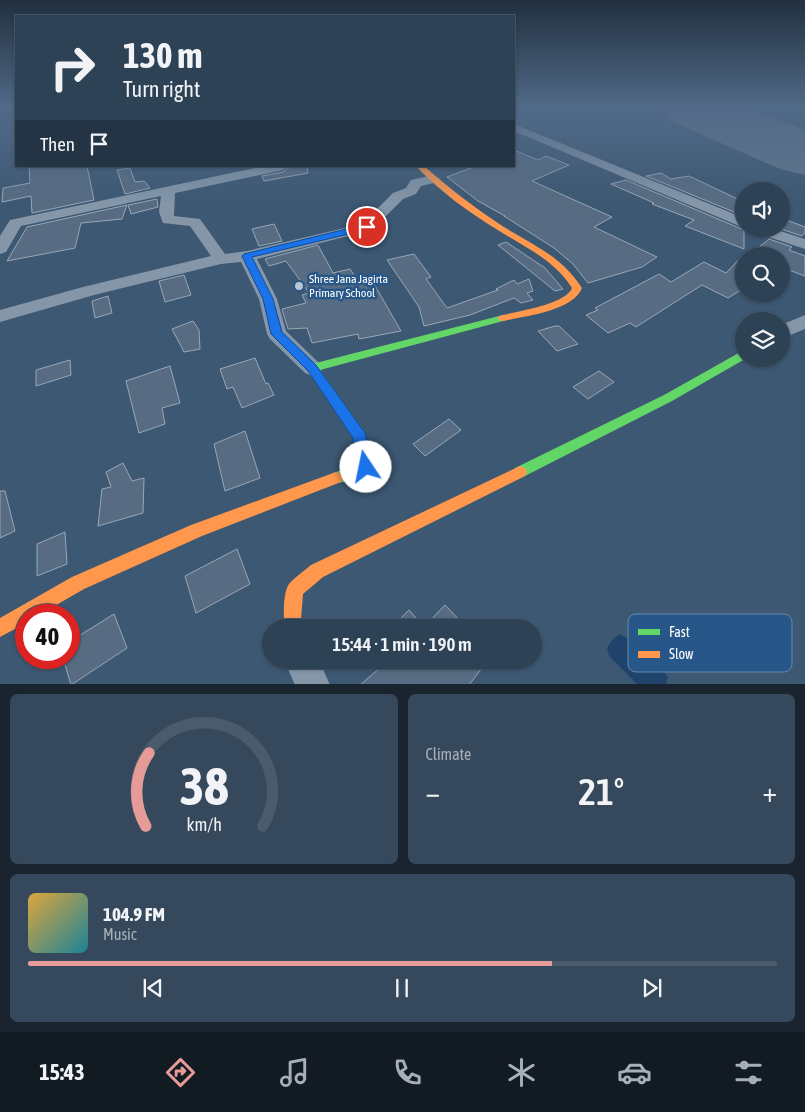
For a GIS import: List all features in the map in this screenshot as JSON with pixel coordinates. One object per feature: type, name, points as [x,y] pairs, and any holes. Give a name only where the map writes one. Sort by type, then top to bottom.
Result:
[{"type":"street","points":[[544,139],[735,220]]},
{"type":"street","points":[[0,249],[15,223],[279,167]]},
{"type":"street","points":[[312,368],[447,331],[544,308],[574,294],[577,288],[574,280],[565,269],[433,179],[420,167]]},
{"type":"street","points":[[0,316],[89,291],[221,259],[247,256],[367,227],[398,196],[411,191],[416,183],[433,179]]},
{"type":"street","points":[[168,191],[165,205],[165,214],[168,220],[195,222],[221,259]]},
{"type":"street","points":[[784,237],[805,244]]},
{"type":"street","points":[[0,628],[78,583],[197,530],[366,467],[360,436],[312,368],[277,334],[268,299],[247,256]]},
{"type":"street","points":[[790,328],[805,321]]},
{"type":"street","points":[[292,619],[295,590],[317,571],[668,398],[735,359]]},
{"type":"street","points":[[306,669],[313,684]]},
{"type":"water","points":[[619,634],[628,638],[628,672],[664,672],[668,677],[666,684],[637,684],[609,656],[607,648]]},
{"type":"building","points":[[515,150],[538,160],[546,156],[569,165],[532,181],[612,217],[594,227],[657,257],[642,267],[588,283],[573,264],[554,248],[478,201],[447,177],[473,167],[515,167]]},
{"type":"building","points":[[29,167],[87,167],[94,200],[32,213],[31,196],[2,202],[3,188],[30,183]]},
{"type":"building","points":[[290,167],[307,167],[308,173],[264,181],[262,176],[283,172]]},
{"type":"building","points":[[130,168],[135,182],[144,181],[150,188],[125,194],[117,170]]},
{"type":"building","points":[[661,173],[671,179],[689,176],[735,198],[735,212],[646,176]]},
{"type":"building","points":[[626,180],[735,226],[735,237],[744,237],[744,247],[739,247],[685,226],[694,220],[652,204],[654,203],[611,184]]},
{"type":"building","points":[[157,199],[158,207],[131,214],[128,205]]},
{"type":"building","points":[[127,205],[122,219],[81,223],[75,248],[7,261],[27,227]]},
{"type":"building","points":[[790,221],[805,227],[805,233],[802,236],[790,232]]},
{"type":"building","points":[[274,224],[282,241],[259,246],[252,229]]},
{"type":"building","points":[[769,239],[792,247],[790,249],[790,247],[759,247]]},
{"type":"building","points":[[506,242],[545,268],[563,289],[555,291],[498,245]]},
{"type":"building","points":[[318,245],[333,273],[350,269],[361,285],[373,282],[401,331],[359,339],[358,334],[312,343],[307,328],[288,329],[282,309],[306,303],[302,295],[309,293],[286,261],[269,266],[265,259]]},
{"type":"building","points":[[790,250],[805,256],[805,276],[790,270]]},
{"type":"building","points":[[414,254],[431,277],[426,279],[447,308],[498,290],[496,289],[514,280],[517,284],[529,279],[533,291],[527,293],[533,300],[521,303],[514,298],[470,315],[424,326],[419,307],[387,260]]},
{"type":"building","points":[[704,262],[726,273],[735,264],[735,294],[728,298],[702,285],[636,327],[630,323],[608,333],[586,315],[598,310],[595,308],[659,274],[671,282]]},
{"type":"building","points":[[184,275],[191,295],[165,302],[159,281]]},
{"type":"building","points":[[108,296],[112,313],[95,318],[92,301]]},
{"type":"building","points":[[193,321],[199,330],[200,349],[184,352],[172,329]]},
{"type":"building","points":[[559,326],[578,344],[557,351],[538,331]]},
{"type":"building","points":[[255,358],[266,384],[268,383],[274,395],[242,408],[233,387],[227,389],[220,369]]},
{"type":"building","points":[[70,360],[71,375],[36,386],[36,370]]},
{"type":"building","points":[[170,366],[180,403],[162,408],[165,424],[139,433],[126,381]]},
{"type":"building","points":[[599,371],[614,382],[588,399],[573,387]]},
{"type":"building","points":[[449,419],[461,430],[425,456],[413,444]]},
{"type":"building","points":[[245,431],[260,478],[225,491],[214,444]]},
{"type":"building","points":[[123,463],[132,481],[144,478],[143,513],[98,526],[102,489],[111,487],[106,472]]},
{"type":"building","points":[[0,491],[5,491],[15,531],[0,538]]},
{"type":"building","points":[[65,532],[67,564],[37,576],[37,544]]},
{"type":"building","points":[[237,549],[250,584],[196,613],[185,576]]},
{"type":"building","points":[[445,605],[458,619],[432,619]]},
{"type":"building","points":[[409,610],[417,619],[400,619]]},
{"type":"building","points":[[114,614],[127,648],[71,684],[66,669],[80,669],[80,635]]},
{"type":"building","points":[[379,669],[481,669],[470,684],[361,684]]},
{"type":"runway","points":[[768,139],[805,154]]},
{"type":"traffic: fast","points":[[336,478],[365,467],[360,437],[312,368],[503,318]]},
{"type":"traffic: fast","points":[[520,472],[668,398],[735,359]]},
{"type":"traffic: slow","points":[[420,167],[480,214],[554,261],[577,288],[574,295],[561,303],[503,318]]},
{"type":"traffic: slow","points":[[292,619],[295,590],[317,571],[520,472]]},
{"type":"traffic: slow","points":[[0,628],[78,583],[197,530],[336,478]]},
{"type":"place","name":"Shree Jana Jagirta Primary School","points":[[299,286]]},
{"type":"route","points":[[366,467],[360,436],[312,368],[277,334],[272,321],[268,299],[247,256],[367,227]]}]
